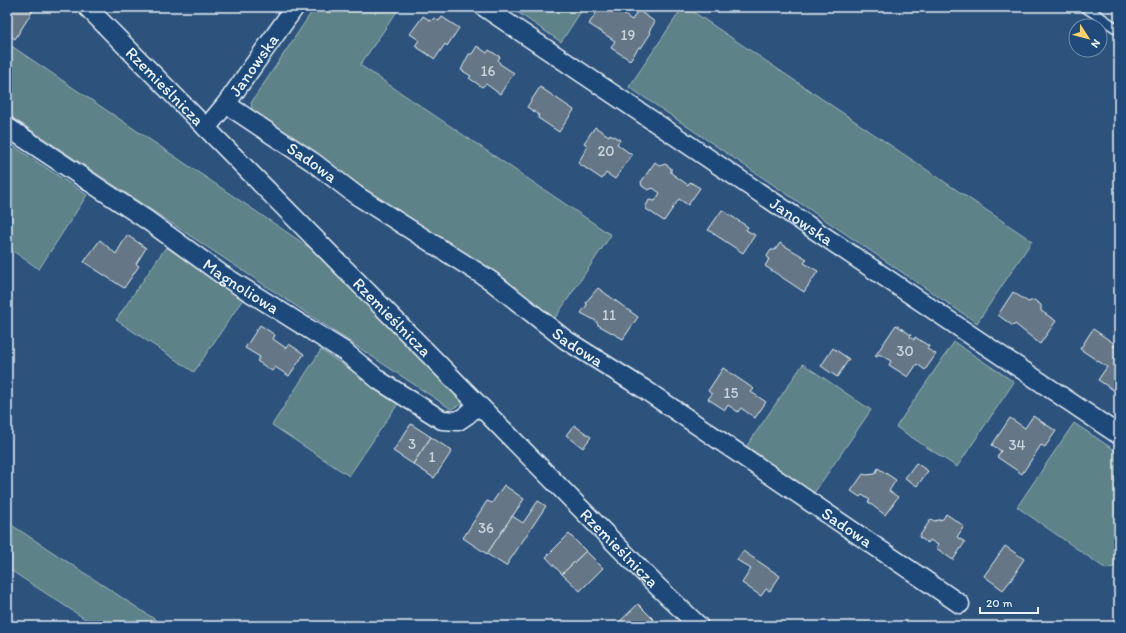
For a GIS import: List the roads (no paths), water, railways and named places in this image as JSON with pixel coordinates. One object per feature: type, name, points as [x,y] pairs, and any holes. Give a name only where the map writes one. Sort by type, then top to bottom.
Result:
[{"type":"street","name":"Rzemieślnicza","points":[[87,7],[478,405],[658,587],[699,626]]},
{"type":"street","name":"Janowska","points":[[226,104],[295,7]]},
{"type":"street","name":"Janowska","points":[[484,7],[1119,435]]},
{"type":"street","points":[[206,128],[226,104]]},
{"type":"street","name":"Sadowa","points":[[226,104],[313,162],[363,199],[490,280],[566,340],[644,389],[960,604]]},
{"type":"street","name":"Magnoliowa","points":[[7,127],[147,220],[224,276],[344,351],[380,381],[442,420],[458,420],[468,415],[478,405]]},
{"type":"lane","points":[[1086,7],[1119,30]]}]
